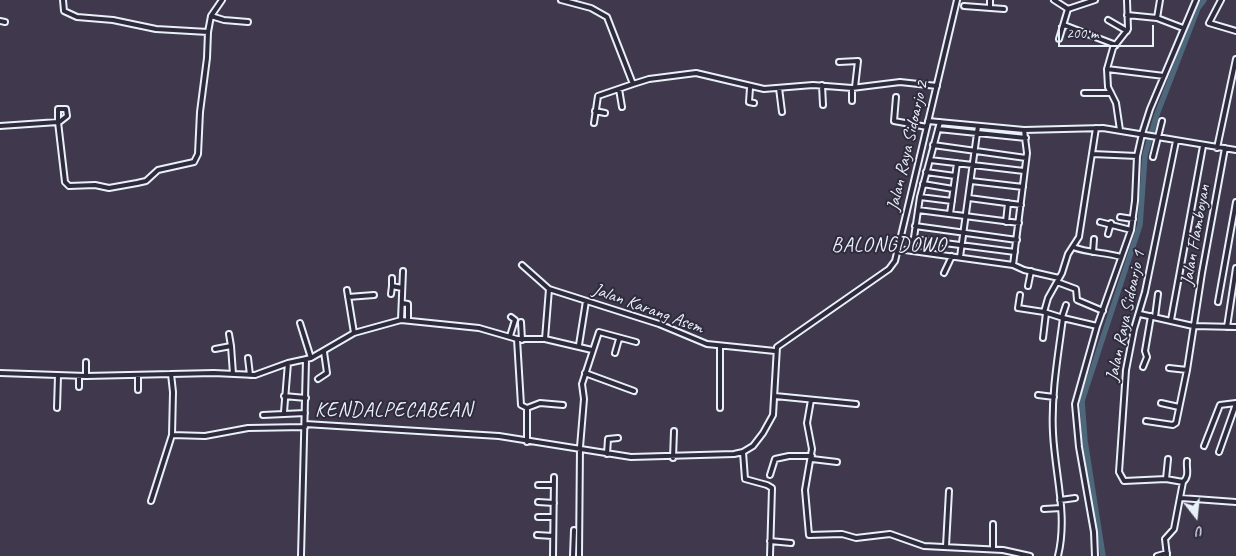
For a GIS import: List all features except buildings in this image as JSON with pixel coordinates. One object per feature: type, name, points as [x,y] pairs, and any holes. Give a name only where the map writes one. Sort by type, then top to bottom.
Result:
[{"type":"street","points":[[62,0],[63,9],[68,14],[113,20],[156,29],[208,32]]},
{"type":"street","points":[[1,126],[58,123],[67,184],[97,185],[109,188],[137,183],[146,180],[158,170],[194,162],[196,160],[208,58],[208,32],[211,16],[222,0]]},
{"type":"street","points":[[561,0],[591,8],[607,17],[633,84]]},
{"type":"street","name":"Jalan Raya Sidoarjo 2","points":[[775,351],[779,344],[888,269],[901,250],[927,127],[931,121],[957,0]]},
{"type":"street","points":[[990,0],[990,8]]},
{"type":"street","points":[[1054,0],[1068,8],[1095,0]]},
{"type":"street","points":[[1120,130],[1119,114],[1111,93],[1107,69],[1110,56],[1116,44],[1127,30],[1127,0]]},
{"type":"street","points":[[1158,18],[1160,0]]},
{"type":"street","points":[[1095,556],[1094,532],[1079,447],[1075,404],[1098,326],[1131,230],[1137,156],[1143,134],[1164,76],[1196,0]]},
{"type":"street","points":[[1221,0],[1209,22],[1236,31]]},
{"type":"street","points":[[964,6],[1004,9]]},
{"type":"street","points":[[1059,40],[1068,8]]},
{"type":"street","points":[[1127,15],[1158,18],[1183,28]]},
{"type":"street","points":[[211,16],[224,20],[248,22]]},
{"type":"street","points":[[1108,20],[1127,30]]},
{"type":"street","points":[[1064,25],[1116,44]]},
{"type":"street","points":[[1217,148],[1234,78],[1236,60]]},
{"type":"street","points":[[839,62],[858,61],[852,101]]},
{"type":"street","points":[[1107,69],[1164,76]]},
{"type":"street","points":[[594,123],[598,96],[649,79],[696,74],[750,88],[822,85],[854,87],[900,82],[937,86]]},
{"type":"street","points":[[822,85],[823,105]]},
{"type":"street","points":[[750,88],[749,102],[754,103]]},
{"type":"street","points":[[779,88],[782,112]]},
{"type":"street","points":[[619,89],[622,107]]},
{"type":"street","points":[[1084,93],[1111,93]]},
{"type":"street","points":[[896,97],[894,121],[927,127]]},
{"type":"street","points":[[595,111],[606,113]]},
{"type":"street","points":[[931,121],[1024,130],[1096,128],[1120,130],[1203,146],[1236,150]]},
{"type":"street","points":[[1153,158],[1162,121]]},
{"type":"street","points":[[912,251],[920,197],[940,122]]},
{"type":"street","points":[[960,257],[978,126]]},
{"type":"street","points":[[1043,338],[1048,298],[1079,236],[1096,128]]},
{"type":"street","points":[[938,129],[1026,138]]},
{"type":"street","points":[[1013,265],[1026,158],[1024,130]]},
{"type":"street","name":"Jalan Raya Sidoarjo 1","points":[[1176,141],[1140,314],[1134,328],[1126,370],[1119,472],[1124,481],[1166,479],[1183,482]]},
{"type":"street","points":[[933,145],[1026,158]]},
{"type":"street","points":[[1171,320],[1203,146]]},
{"type":"street","name":"Jalan Flamboyan","points":[[1146,421],[1174,425],[1187,370],[1193,326],[1225,148]]},
{"type":"street","points":[[1092,154],[1137,156]]},
{"type":"street","points":[[930,160],[1024,172]]},
{"type":"street","points":[[950,214],[958,163]]},
{"type":"street","points":[[926,172],[955,176]]},
{"type":"street","points":[[971,181],[1023,187]]},
{"type":"street","points":[[923,184],[953,189]]},
{"type":"street","points":[[920,197],[952,201]]},
{"type":"street","points":[[969,198],[1021,205]]},
{"type":"street","points":[[1218,302],[1236,202]]},
{"type":"street","points":[[1006,222],[1008,203]]},
{"type":"street","points":[[918,210],[1019,223]]},
{"type":"street","points":[[1120,217],[1133,219]]},
{"type":"street","points":[[1100,222],[1110,223],[1131,230]]},
{"type":"street","points":[[1108,234],[1110,223]]},
{"type":"street","points":[[915,226],[1017,240]]},
{"type":"street","points":[[913,238],[1015,252]]},
{"type":"street","points":[[1093,252],[1094,239]]},
{"type":"street","points":[[1073,246],[1082,251],[1107,252],[1121,257]]},
{"type":"street","points":[[901,250],[1013,265],[1058,280],[1076,289],[1076,300],[1103,311]]},
{"type":"street","points":[[944,273],[952,256]]},
{"type":"street","name":"Jalan Karang Asem","points":[[522,265],[549,289],[659,324],[705,344],[775,351]]},
{"type":"street","points":[[1227,327],[1236,268]]},
{"type":"street","points":[[401,320],[403,271]]},
{"type":"street","points":[[1028,286],[1031,271]]},
{"type":"street","points":[[391,294],[392,278]]},
{"type":"street","points":[[392,286],[402,288]]},
{"type":"street","points":[[545,339],[549,289]]},
{"type":"street","points":[[346,290],[354,333]]},
{"type":"street","points":[[1143,367],[1147,357],[1144,352],[1158,294]]},
{"type":"street","points":[[348,297],[374,295]]},
{"type":"street","points":[[1020,295],[1018,308],[1098,326]]},
{"type":"street","points":[[579,345],[586,301]]},
{"type":"street","points":[[402,303],[408,304],[408,320]]},
{"type":"street","points":[[1058,556],[1063,526],[1052,431],[1054,397],[1066,305]]},
{"type":"street","points":[[1140,314],[1193,326],[1236,327]]},
{"type":"street","points":[[510,317],[515,320],[510,336]]},
{"type":"street","points":[[0,373],[58,376],[260,375],[288,362],[309,359],[354,333],[401,320],[479,328],[520,339],[545,339],[579,345],[592,350]]},
{"type":"street","points":[[521,322],[520,404],[527,408]]},
{"type":"street","points":[[300,323],[309,359],[301,556]]},
{"type":"street","points":[[579,556],[580,450],[584,398],[582,387],[585,373],[599,332],[619,339],[636,342]]},
{"type":"street","points":[[229,334],[233,374]]},
{"type":"street","points":[[615,353],[619,339]]},
{"type":"street","points":[[215,349],[231,346]]},
{"type":"street","points":[[720,347],[720,408]]},
{"type":"street","points":[[172,435],[204,436],[248,428],[305,425],[499,436],[527,442],[631,457],[673,458],[744,455],[764,434],[773,415],[777,396],[775,351]]},
{"type":"street","points":[[318,379],[327,373],[324,352]]},
{"type":"street","points":[[248,358],[250,376]]},
{"type":"street","points":[[86,362],[86,376]]},
{"type":"street","points":[[284,412],[288,362]]},
{"type":"street","points":[[178,368],[178,374]]},
{"type":"street","points":[[1169,368],[1187,370]]},
{"type":"street","points":[[585,373],[634,391]]},
{"type":"street","points":[[151,502],[172,435],[173,392],[170,374]]},
{"type":"street","points":[[138,375],[138,390]]},
{"type":"street","points":[[56,408],[58,376]]},
{"type":"street","points":[[79,376],[79,387]]},
{"type":"street","points":[[1038,395],[1054,397]]},
{"type":"street","points":[[284,396],[306,398]]},
{"type":"street","points":[[777,396],[856,404]]},
{"type":"street","points":[[810,400],[807,423],[812,446],[812,457],[805,490],[809,535],[842,534],[856,538],[890,534],[924,546],[993,549],[1030,556]]},
{"type":"street","points":[[527,408],[540,403],[563,405]]},
{"type":"street","points":[[1161,403],[1178,407]]},
{"type":"street","points":[[1204,446],[1220,405],[1236,404],[1219,452]]},
{"type":"street","points":[[527,408],[527,442]]},
{"type":"street","points":[[263,414],[284,412],[306,413]]},
{"type":"street","points":[[673,458],[674,431]]},
{"type":"street","points":[[607,454],[608,439],[618,438]]},
{"type":"street","points":[[744,455],[745,480],[772,488],[770,556]]},
{"type":"street","points":[[770,475],[775,460],[789,456],[812,457],[837,462]]},
{"type":"street","points":[[1166,479],[1168,459]]},
{"type":"street","points":[[1157,556],[1167,554],[1165,539],[1174,529],[1183,482],[1186,479],[1188,469],[1187,461]]},
{"type":"street","points":[[553,556],[554,477]]},
{"type":"street","points":[[538,485],[554,485]]},
{"type":"street","points":[[946,546],[949,492]]},
{"type":"street","points":[[1060,500],[1075,498]]},
{"type":"street","points":[[1181,498],[1236,502]]},
{"type":"street","points":[[538,502],[554,502]]},
{"type":"street","points":[[1044,509],[1061,508]]},
{"type":"street","points":[[538,517],[553,517]]},
{"type":"street","points":[[993,524],[993,549]]},
{"type":"street","points":[[573,556],[574,530]]},
{"type":"street","points":[[538,535],[553,536]]},
{"type":"street","points":[[770,541],[790,543]]},
{"type":"waterway","points":[[1103,556],[1085,441],[1082,401],[1140,225],[1145,155],[1156,117],[1198,8],[1204,0]]},
{"type":"district","name":"BALONGDOWO","points":[[889,246]]},
{"type":"district","name":"KENDALPECABEAN","points":[[394,411]]}]
